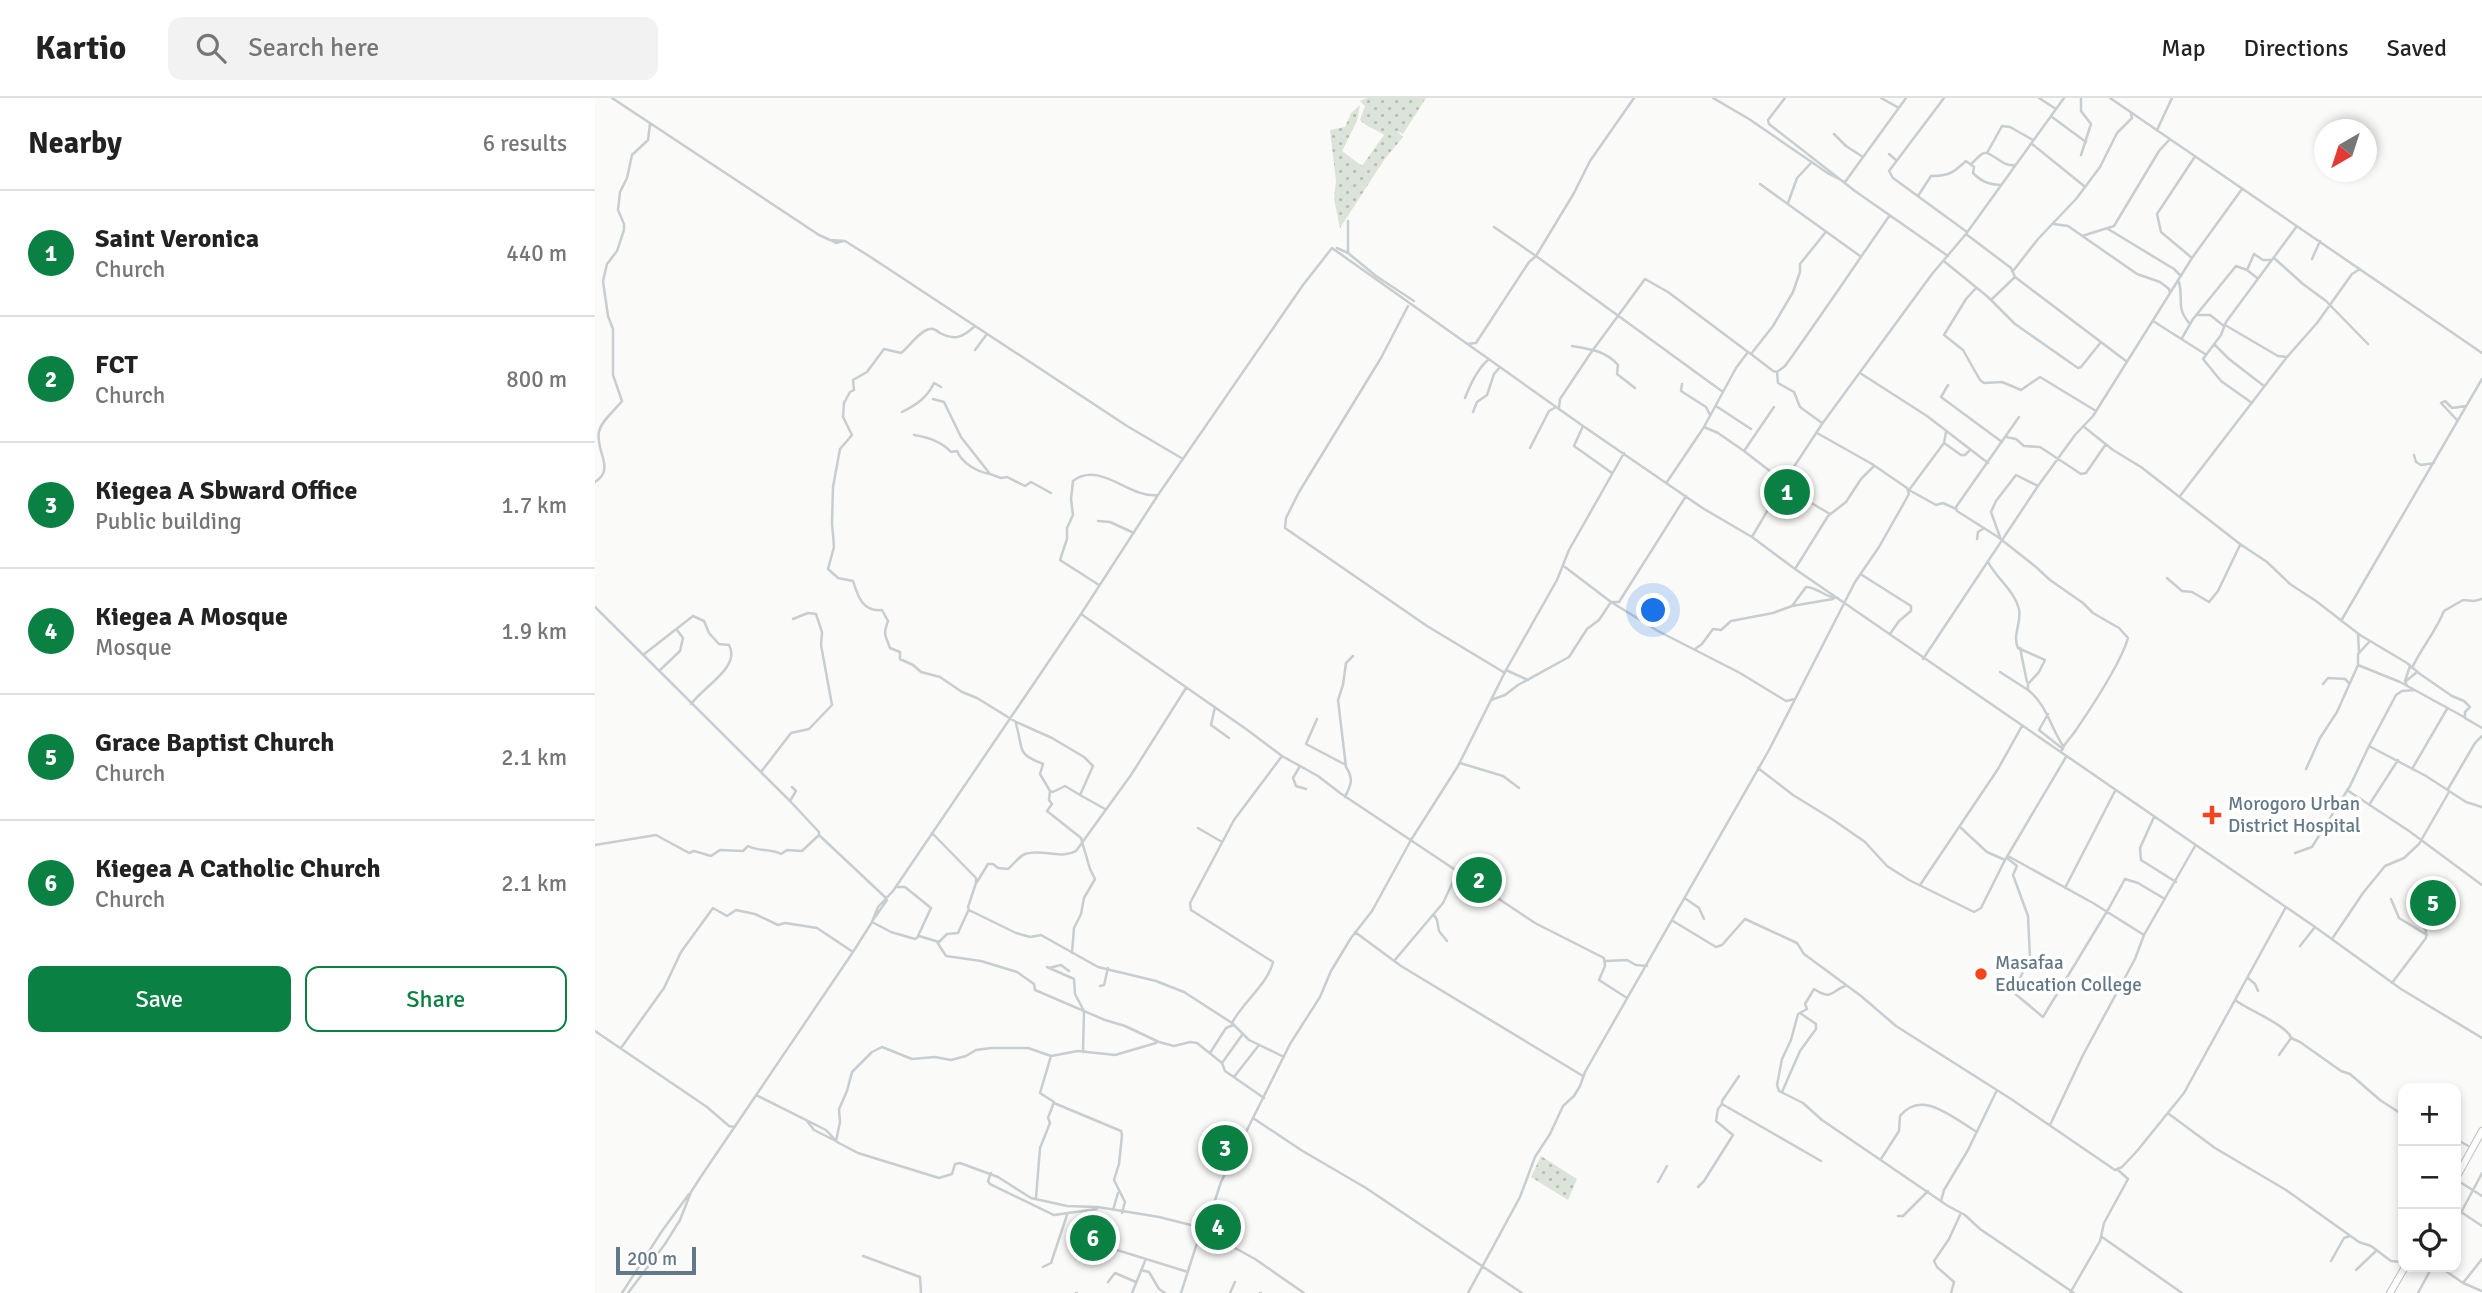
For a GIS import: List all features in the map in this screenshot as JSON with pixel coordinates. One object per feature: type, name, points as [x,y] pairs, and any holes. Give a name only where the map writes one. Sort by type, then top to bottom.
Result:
[{"type":"highway","points":[[2461,1167],[2482,1131]]},
{"type":"highway","points":[[2390,1293],[2400,1272]]},
{"type":"street","points":[[611,98],[769,203],[830,240],[845,241],[1127,426],[1184,459]]},
{"type":"street","points":[[1467,344],[1476,343],[1535,256],[1574,193],[1590,161],[1634,98]]},
{"type":"street","points":[[1713,98],[1749,118],[1845,182],[1948,256]]},
{"type":"street","points":[[1784,98],[1767,122],[1812,161]]},
{"type":"street","points":[[1881,98],[1899,108]]},
{"type":"street","points":[[1845,182],[1906,98]]},
{"type":"street","points":[[1944,98],[1896,160],[1889,171],[1890,174],[2013,271],[2015,277],[2126,361]]},
{"type":"street","points":[[2039,98],[2056,109]]},
{"type":"street","points":[[1752,537],[1822,424],[2064,98]]},
{"type":"street","points":[[2081,98],[2081,111],[2091,121],[2081,155]]},
{"type":"street","points":[[2110,98],[2482,354]]},
{"type":"street","points":[[2157,130],[2172,98]]},
{"type":"street","points":[[2013,271],[2038,239],[2076,199],[2100,167],[2117,134],[2132,118],[2131,113]]},
{"type":"street","points":[[2051,117],[2086,142]]},
{"type":"street","points":[[595,482],[602,477],[606,469],[600,430],[622,401],[613,375],[613,329],[608,316],[603,281],[607,264],[617,251],[624,230],[618,210],[620,192],[628,178],[632,155],[648,140],[649,124]]},
{"type":"street","points":[[1987,153],[1998,129],[2004,125],[2032,142],[2084,186]]},
{"type":"street","points":[[1834,134],[1863,157]]},
{"type":"street","points":[[2081,236],[2115,225],[2159,151],[2169,140]]},
{"type":"street","points":[[1971,164],[1983,153],[1987,153],[2005,165],[2015,165]]},
{"type":"street","points":[[1889,154],[1896,160]]},
{"type":"street","points":[[2192,258],[2161,232],[2157,214],[2195,158]]},
{"type":"street","points":[[1787,204],[1797,178],[1812,161]]},
{"type":"street","points":[[1918,196],[1931,176],[1955,173],[1966,162],[1971,164],[1973,173],[1979,179],[1988,184],[2000,185]]},
{"type":"street","points":[[1760,184],[1860,256]]},
{"type":"street","points":[[1923,659],[2038,486],[2083,425],[2089,422],[2192,258],[2242,189]]},
{"type":"street","points":[[1777,372],[1785,366],[1842,288],[1860,256],[1890,215]]},
{"type":"street","points":[[1348,221],[1348,253]]},
{"type":"street","points":[[2053,224],[2068,226],[2137,274],[2160,282],[2170,293]]},
{"type":"street","points":[[2252,403],[2217,377],[2203,360],[2221,335],[2224,326],[2297,226]]},
{"type":"street","points":[[1494,227],[1723,392]]},
{"type":"street","points":[[2108,229],[2181,276]]},
{"type":"street","points":[[1667,482],[1704,427],[1723,392],[1773,326],[1793,292],[1801,264],[1825,233]]},
{"type":"street","points":[[2312,259],[2320,241]]},
{"type":"street","points":[[1333,248],[1348,253],[1376,276],[1414,301]]},
{"type":"street","points":[[1333,248],[1409,305],[1557,408],[1704,509],[1752,537],[1836,598]]},
{"type":"street","points":[[622,1293],[1081,614],[1158,495],[1310,276],[1333,248]]},
{"type":"street","points":[[2247,270],[2253,254],[2263,260],[2273,259],[2330,306],[2368,344]]},
{"type":"street","points":[[1944,261],[2015,324],[2078,368],[2101,342]]},
{"type":"street","points":[[2182,338],[2236,266],[2259,278]]},
{"type":"street","points":[[2180,497],[2264,386],[2330,306],[2352,274],[2360,269]]},
{"type":"street","points":[[1991,300],[2015,277]]},
{"type":"street","points":[[1557,408],[1560,399],[1593,350],[1644,279],[1648,279],[1777,372]]},
{"type":"street","points":[[2178,281],[2181,290],[2180,309],[2190,324]]},
{"type":"street","points":[[1976,288],[1944,335],[1961,347],[1979,380],[1984,383],[2002,383],[2021,390],[2040,377],[2096,411]]},
{"type":"street","points":[[1409,305],[1381,358],[1299,492],[1286,518],[1285,528],[1427,626],[1505,671],[1528,680]]},
{"type":"street","points":[[2197,315],[2210,315],[2224,326],[2278,356],[2287,357]]},
{"type":"street","points":[[2153,320],[2205,354]]},
{"type":"street","points":[[975,326],[964,336],[957,338],[929,329],[913,338],[901,353],[884,349],[867,372],[853,380],[854,390],[845,401],[843,417],[852,435],[840,449],[832,487],[834,547],[828,568],[838,578],[853,581],[858,598],[866,607],[875,611],[882,610],[888,621],[884,630],[885,637],[890,648],[900,652],[899,659],[921,672],[940,677],[1010,719],[1052,738],[1084,757],[1092,765],[1080,795]]},
{"type":"street","points":[[975,350],[987,334]]},
{"type":"street","points":[[2214,344],[2264,386]]},
{"type":"street","points":[[1572,346],[1593,350],[1613,359],[1618,365],[1617,374],[1635,388]]},
{"type":"street","points":[[1465,398],[1484,362],[1489,359]]},
{"type":"street","points":[[1473,412],[1477,402],[1487,395],[1494,374],[1500,367]]},
{"type":"street","points":[[1777,372],[1778,383],[1794,392],[1800,407],[1822,424]]},
{"type":"street","points":[[1860,373],[1988,463]]},
{"type":"street","points":[[2341,621],[2482,379]]},
{"type":"street","points":[[902,412],[916,405],[930,392],[934,383],[941,387]]},
{"type":"street","points":[[1682,384],[1681,391],[1706,407],[1710,415]]},
{"type":"street","points":[[1948,385],[1941,397],[2002,442]]},
{"type":"street","points":[[933,399],[944,402],[961,437],[990,474]]},
{"type":"street","points":[[2458,420],[2441,403],[2445,401],[2452,408],[2466,406]]},
{"type":"street","points":[[1716,406],[1751,429]]},
{"type":"street","points":[[1744,451],[1774,407]]},
{"type":"street","points":[[1530,448],[1549,411],[1557,408]]},
{"type":"street","points":[[1956,509],[2019,417]]},
{"type":"street","points":[[2083,425],[2369,642],[2452,696],[2462,699],[2470,707],[2465,712],[2465,718]]},
{"type":"street","points":[[1583,426],[1574,446],[1612,473]]},
{"type":"street","points":[[1704,427],[1718,433],[1784,482]]},
{"type":"street","points":[[1468,1293],[1520,1197],[1535,1157],[1550,1135],[1563,1106],[1574,1096],[1758,768],[1861,575],[1897,518],[1909,494],[1908,489],[1944,443],[1946,431]]},
{"type":"street","points":[[1817,433],[1935,505],[1943,503],[1956,509],[2002,540],[2093,613],[2128,635],[2128,642],[2096,698],[2062,749]]},
{"type":"street","points":[[914,435],[945,445],[951,452],[957,451],[961,460],[982,473],[1007,477],[1025,486],[1031,482],[1051,493]]},
{"type":"street","points":[[2005,437],[2016,439],[2024,446],[2040,447],[2081,474],[2086,473],[2106,444]]},
{"type":"street","points":[[1944,443],[1963,456],[1970,450]]},
{"type":"street","points":[[1181,1293],[1221,1182],[1283,1057],[1355,932],[1372,911],[1411,839],[1460,763],[1505,671],[1564,566],[1569,550],[1624,453]]},
{"type":"street","points":[[2414,455],[2421,465],[2434,463]]},
{"type":"street","points":[[1795,569],[1830,514],[1846,502],[1861,479],[1874,466]]},
{"type":"street","points":[[1100,585],[1060,559],[1067,539],[1067,528],[1074,512],[1071,499],[1073,481],[1082,476],[1098,475],[1141,494],[1158,495]]},
{"type":"street","points":[[2002,540],[1991,512],[1998,498],[2016,475],[2038,486]]},
{"type":"street","points":[[1611,602],[1619,602],[1687,496]]},
{"type":"street","points":[[1813,504],[1830,514]]},
{"type":"street","points":[[1098,521],[1110,522],[1134,533]]},
{"type":"street","points":[[1977,540],[1978,532],[1984,528]]},
{"type":"street","points":[[2167,578],[2182,591],[2192,592],[2207,602],[2211,601],[2240,544]]},
{"type":"street","points":[[1988,562],[2001,583],[2011,591],[2018,607],[2015,641],[2018,648],[2045,660],[2028,684],[2028,690]]},
{"type":"street","points":[[1564,566],[1611,602],[1658,631],[1786,701],[1795,699]]},
{"type":"street","points":[[1861,575],[1911,606],[1911,611],[1899,621],[1890,634]]},
{"type":"street","points":[[1792,606],[1806,587],[1813,587],[1846,603],[2022,726],[2062,749]]},
{"type":"street","points":[[1695,649],[1703,644],[1713,629],[1721,630],[1731,621],[1836,598]]},
{"type":"street","points":[[2406,684],[2411,667],[2442,621],[2444,611],[2463,600],[2482,599]]},
{"type":"street","points":[[1491,700],[1505,695],[1569,657],[1587,629],[1596,623],[1611,602]]},
{"type":"street","points":[[595,607],[790,801],[819,835],[887,898]]},
{"type":"street","points":[[761,772],[791,733],[813,726],[832,705],[821,645],[822,632],[816,615],[808,613],[793,619]]},
{"type":"street","points":[[1081,614],[1282,756],[1318,776],[1345,797],[1535,923],[1606,961],[1627,960],[1636,965],[1647,966]]},
{"type":"street","points":[[643,655],[694,616],[704,621],[719,644],[728,644],[732,650],[728,668],[691,704]]},
{"type":"street","points":[[659,671],[682,648],[683,638],[677,629]]},
{"type":"street","points":[[2306,769],[2320,738],[2337,712],[2358,665],[2358,634]]},
{"type":"street","points":[[2359,652],[2369,642]]},
{"type":"street","points":[[2020,647],[2027,682]]},
{"type":"street","points":[[1345,797],[1352,783],[1352,776],[1346,765],[1338,700],[1346,663],[1353,656]]},
{"type":"street","points":[[2358,665],[2406,684],[2482,727]]},
{"type":"street","points":[[2406,684],[2417,672]]},
{"type":"street","points":[[2000,673],[2040,699],[2067,756],[2392,983],[2482,1038]]},
{"type":"street","points":[[2323,684],[2328,678],[2345,679],[2349,683]]},
{"type":"street","points":[[918,936],[941,941],[947,934],[958,933],[969,911],[977,882],[988,864],[1005,869],[1021,855],[1069,854],[1076,850],[1131,775],[1186,688]]},
{"type":"street","points":[[2295,853],[2312,847],[2347,790],[2396,695],[2402,691],[2414,690]]},
{"type":"street","points":[[1215,707],[1210,725],[1229,738]]},
{"type":"street","points":[[2412,769],[2447,709]]},
{"type":"street","points":[[2048,714],[2039,730],[2062,749]]},
{"type":"street","points":[[1317,719],[1306,744],[1346,765]]},
{"type":"street","points":[[1016,722],[1022,753],[1025,757],[1043,764],[1040,774],[1050,791],[1049,800],[1052,804],[1048,812],[1079,835],[1095,878],[1084,898],[1081,915],[1074,928],[1072,953]]},
{"type":"street","points":[[1920,885],[1998,769],[2022,726]]},
{"type":"street","points":[[2332,939],[2385,866],[2404,858],[2421,841],[2475,743],[2482,736]]},
{"type":"street","points":[[2369,746],[2466,802],[2482,807]]},
{"type":"street","points":[[1209,1054],[1226,1028],[1233,1024],[1239,1010],[1247,1003],[1273,964],[1270,959],[1189,907],[1193,894],[1234,820],[1282,756]]},
{"type":"street","points":[[1758,768],[1793,795],[1864,842],[1887,866],[1949,901],[1976,912],[1981,908],[2067,756]]},
{"type":"street","points":[[2369,805],[2397,760]]},
{"type":"street","points":[[1460,763],[1503,776],[1518,788]]},
{"type":"street","points":[[1300,765],[1293,778],[1296,786],[1305,789]]},
{"type":"street","points":[[1050,791],[1065,786],[1105,809]]},
{"type":"street","points":[[790,801],[796,791],[792,788]]},
{"type":"street","points":[[2065,888],[2115,790]]},
{"type":"street","points":[[2347,790],[2482,885]]},
{"type":"street","points":[[2154,817],[2140,848],[2141,860],[2176,882]]},
{"type":"street","points":[[1959,827],[1987,852],[2007,858],[2065,888],[2144,935]]},
{"type":"street","points":[[1198,828],[1222,842]]},
{"type":"street","points":[[932,833],[954,853],[977,882]]},
{"type":"street","points":[[595,845],[656,835],[689,853],[694,851],[711,856],[720,850],[743,851],[748,846],[755,850],[773,849],[782,854],[787,850],[803,851],[819,835]]},
{"type":"street","points":[[2049,1125],[2135,958],[2144,935],[2195,846]]},
{"type":"street","points":[[2007,858],[2017,866],[2013,875],[2028,916],[2029,932],[2030,960],[2012,993],[2043,1017],[2123,881],[2127,878],[2165,899]]},
{"type":"street","points":[[1394,961],[1443,903],[1458,871]]},
{"type":"street","points":[[872,922],[895,934],[914,939],[918,936],[932,909],[906,888],[895,887]]},
{"type":"street","points":[[1685,898],[1699,908],[1704,919]]},
{"type":"street","points":[[2391,899],[2399,918],[2427,935]]},
{"type":"street","points":[[1498,906],[1506,903]]},
{"type":"street","points":[[2423,904],[2420,922],[2427,935]]},
{"type":"street","points":[[2117,1170],[2168,1114],[2199,1068],[2203,1054],[2286,907]]},
{"type":"street","points":[[621,1048],[664,988],[681,952],[713,908],[727,916],[736,910],[755,914],[781,925],[785,923],[817,928],[853,952]]},
{"type":"street","points":[[969,911],[1018,933],[1030,937],[1041,935],[1098,967],[1156,981],[1184,992],[1233,1024],[1243,1035],[1283,1057]]},
{"type":"street","points":[[1433,914],[1439,931],[1447,941]]},
{"type":"street","points":[[1672,920],[1719,947],[1745,919],[1797,943],[1804,954],[1847,985],[1909,1035],[2049,1125],[2113,1170],[2117,1170],[2128,1180],[2104,1223],[2102,1237],[2072,1292],[1782,1092],[1777,1085],[1780,1066],[1800,1013],[1806,1010],[1805,1003],[1814,989],[1824,995],[1834,995],[1847,985]]},
{"type":"street","points":[[2300,946],[2315,927]]},
{"type":"street","points":[[1355,932],[1394,961],[1583,1076]]},
{"type":"street","points":[[2392,983],[2423,945],[2427,935]]},
{"type":"street","points":[[937,941],[946,956],[981,961],[1017,972],[1034,984],[1035,990],[1159,1042],[1174,1046],[1194,1041],[1222,1063],[1225,1071],[1264,1098]]},
{"type":"street","points":[[1606,961],[1599,980],[1627,998]]},
{"type":"street","points":[[1069,971],[1061,965],[1048,967],[1074,979],[1075,994],[1084,1011],[1083,1052]]},
{"type":"street","points":[[1100,986],[1104,985],[1108,968]]},
{"type":"street","points":[[2248,978],[2258,991]]},
{"type":"street","points":[[2235,1000],[2288,1031],[2291,1038],[2321,1056],[2321,1059],[2350,1074],[2398,1112]]},
{"type":"street","points":[[1782,1092],[1800,1051],[1816,1030],[1817,1024],[1800,1013]]},
{"type":"street","points":[[595,1031],[712,1111],[729,1126],[735,1127]]},
{"type":"street","points":[[1222,1063],[1243,1035]]},
{"type":"street","points":[[2279,1055],[2291,1038]]},
{"type":"street","points":[[836,1141],[840,1122],[839,1109],[850,1075],[877,1048],[885,1048],[912,1059],[935,1057],[951,1060],[976,1050],[991,1048],[1028,1048],[1051,1056],[1067,1052],[1115,1055],[1159,1042]]},
{"type":"street","points":[[1234,1077],[1259,1045]]},
{"type":"street","points":[[1051,1056],[1040,1094],[1054,1103],[1121,1130],[1119,1164],[1114,1179],[1125,1202],[1122,1213]]},
{"type":"street","points":[[1698,1188],[1733,1135],[1716,1121],[1718,1108],[1739,1076]]},
{"type":"street","points":[[1941,1201],[1944,1190],[1996,1091]]},
{"type":"street","points":[[756,1095],[826,1130],[836,1141],[875,1159],[939,1178],[952,1174],[958,1163],[991,1173],[1023,1195],[1067,1206],[1159,1217],[1206,1228],[1304,1293]]},
{"type":"street","points":[[1036,1198],[1040,1148],[1051,1123],[1048,1119],[1054,1103]]},
{"type":"street","points":[[1722,1104],[1821,1161]]},
{"type":"street","points":[[1881,1159],[1899,1131],[1900,1116],[1912,1105],[1930,1104],[1976,1132]]},
{"type":"street","points":[[2168,1114],[2215,1148],[2286,1190],[2313,1212],[2350,1236],[2398,1263]]},
{"type":"street","points":[[1253,1118],[1360,1184],[1522,1293]]},
{"type":"street","points":[[2461,1142],[2470,1147]]},
{"type":"street","points":[[1658,1182],[1667,1166]]},
{"type":"street","points":[[991,1173],[988,1181],[992,1185],[1054,1215],[1099,1208]]},
{"type":"street","points":[[2482,1173],[2461,1212],[2482,1226]]},
{"type":"street","points":[[2461,1183],[2482,1196]]},
{"type":"street","points":[[1898,1216],[1903,1216],[1929,1191]]},
{"type":"street","points":[[628,1293],[672,1233],[686,1208],[691,1192]]},
{"type":"street","points":[[1113,1210],[1119,1193]]},
{"type":"street","points":[[1951,1293],[1954,1282],[1934,1261],[1947,1244],[1960,1214]]},
{"type":"street","points":[[1044,1267],[1051,1263],[1067,1215]]},
{"type":"street","points":[[2331,1261],[2344,1238],[2350,1236]]},
{"type":"street","points":[[2102,1237],[2182,1293]]},
{"type":"street","points":[[1091,1242],[1188,1272]]},
{"type":"street","points":[[2356,1270],[2377,1250]]},
{"type":"street","points":[[863,1256],[920,1277],[921,1293]]},
{"type":"street","points":[[1132,1293],[1146,1259]]},
{"type":"street","points":[[2463,1283],[2482,1259]]},
{"type":"street","points":[[2477,1266],[2482,1269]]},
{"type":"street","points":[[1141,1270],[1149,1272],[1159,1289],[1165,1293]]},
{"type":"street","points":[[2418,1293],[2429,1272]]},
{"type":"street","points":[[2447,1272],[2478,1291]]},
{"type":"street","points":[[1108,1282],[1115,1273],[1136,1282]]},
{"type":"street","points":[[1230,1293],[1235,1282]]},
{"type":"shaded area","points":[[1367,98],[1426,98],[1403,134],[1397,131],[1403,137],[1384,160],[1340,228],[1334,199],[1336,181],[1330,130],[1345,127],[1351,113],[1360,105],[1357,121],[1342,151],[1362,166],[1384,135],[1360,120],[1365,106],[1360,101]]},
{"type":"shaded area","points":[[1541,1156],[1577,1179],[1568,1200],[1531,1177]]},
{"type":"place","name":"Saint Veronica","points":[[1787,492]]},
{"type":"place","name":"Morogoro Urban District Hospital","points":[[2212,815]]},
{"type":"place","name":"FCT","points":[[1479,880]]},
{"type":"place","name":"Grace Baptist Church","points":[[2433,903]]},
{"type":"place","name":"Masafaa Education College","points":[[1981,974]]},
{"type":"place","name":"Kiegea A Sbward Office","points":[[1225,1148]]},
{"type":"place","name":"Kiegea A Mosque","points":[[1218,1227]]},
{"type":"place","name":"Kiegea A Catholic Church","points":[[1093,1238]]}]
